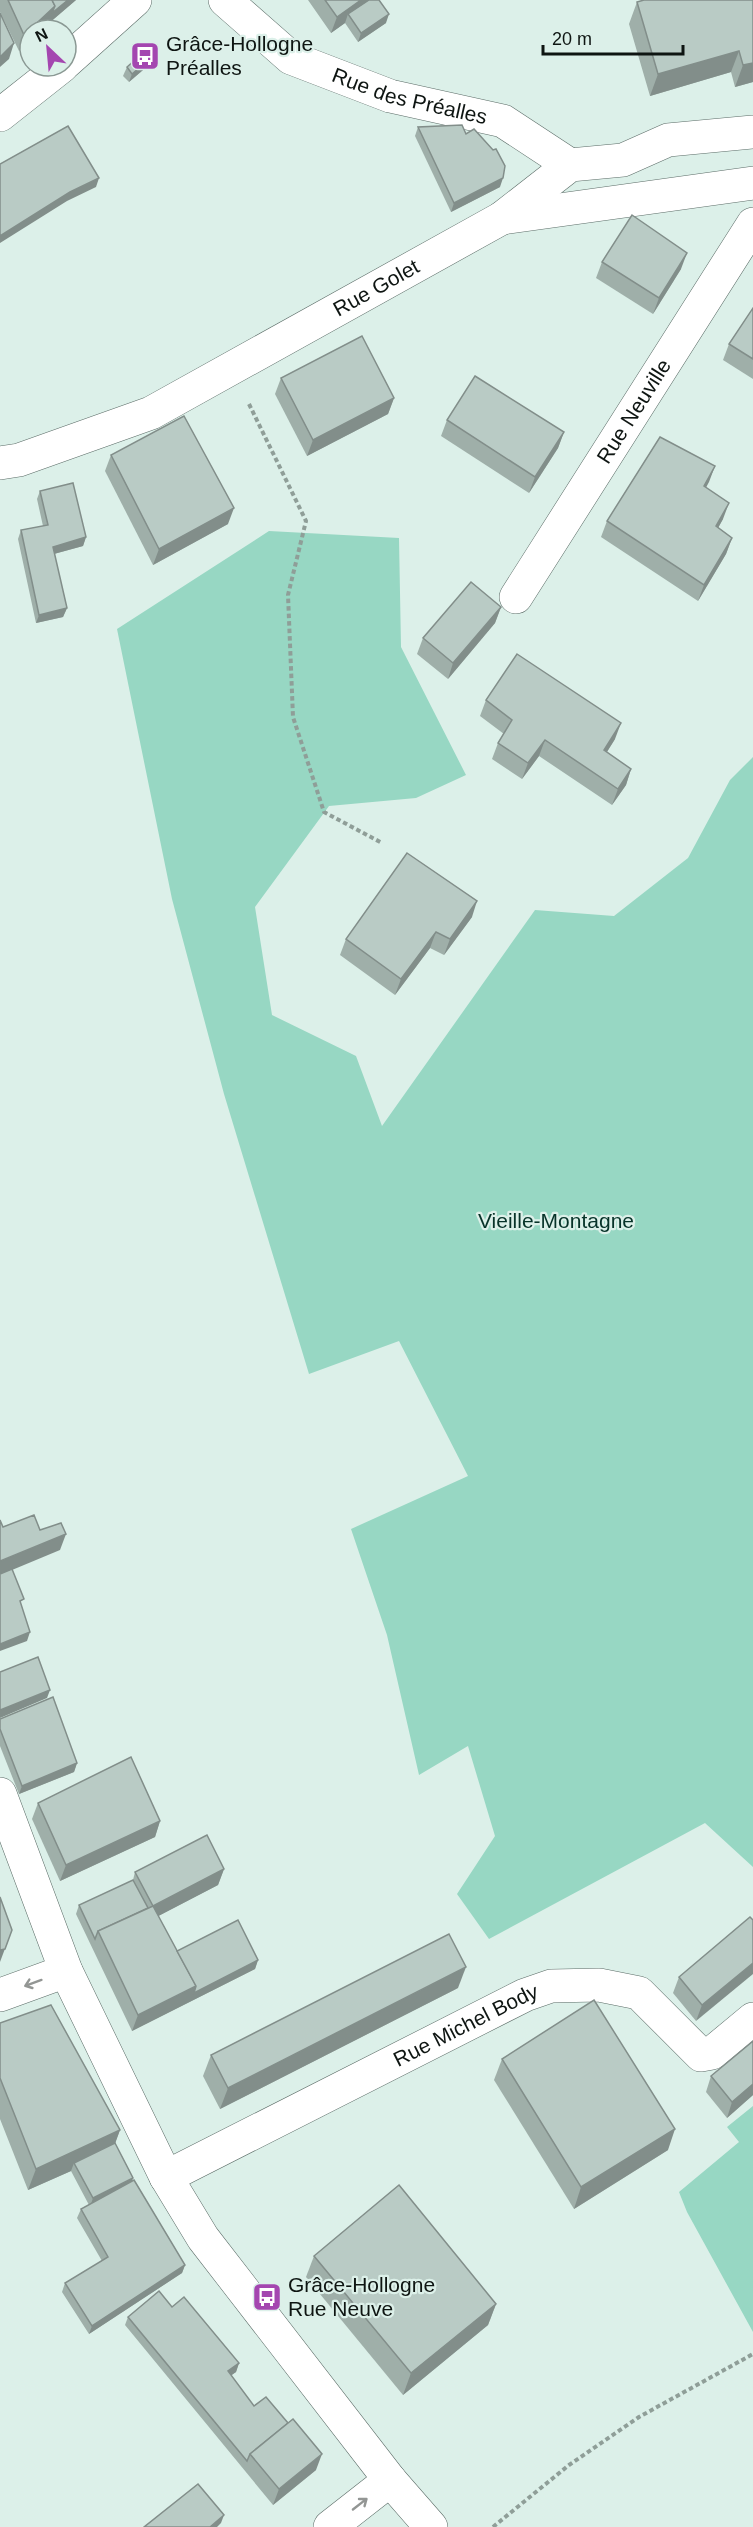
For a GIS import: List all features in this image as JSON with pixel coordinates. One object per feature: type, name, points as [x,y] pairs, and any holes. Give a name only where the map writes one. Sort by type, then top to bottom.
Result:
[{"type":"street","points":[[78,51],[135,0]]},
{"type":"street","name":"Rue des Préalles","points":[[225,0],[291,58],[390,96],[503,121],[570,165]]},
{"type":"street","points":[[0,115],[47,78]]},
{"type":"street","points":[[570,165],[623,160],[668,140],[753,132]]},
{"type":"street","name":"Rue Golet","points":[[0,463],[19,460],[151,413],[502,218],[570,165]]},
{"type":"street","points":[[502,218],[753,183]]},
{"type":"street","name":"Rue Neuville","points":[[516,597],[753,224]]},
{"type":"street","points":[[0,1794],[66,1971],[166,2177],[203,2238],[390,2480],[431,2527]]},
{"type":"street","points":[[0,1995],[66,1971]]},
{"type":"street","name":"Rue Michel Body","points":[[166,2177],[525,1995],[551,1986],[599,1985],[639,1993],[701,2055],[712,2053],[753,2019]]},
{"type":"street","points":[[330,2527],[390,2480]]},
{"type":"path","points":[[232,369],[306,521],[288,595],[293,717],[324,813],[382,843]]},
{"type":"path","points":[[493,2527],[569,2465],[639,2417],[753,2354]]},
{"type":"green space","name":"Vieille-Montagne","points":[[269,531],[399,538],[401,647],[466,775],[416,798],[329,806],[255,907],[272,1015],[356,1056],[382,1126],[535,910],[614,916],[688,858],[730,780],[753,757],[753,1867],[705,1823],[489,1939],[457,1894],[495,1836],[468,1746],[419,1775],[387,1635],[351,1529],[468,1476],[399,1341],[309,1374],[224,1094],[172,899],[117,629]]},
{"type":"green space","points":[[753,2106],[753,2332],[687,2212],[679,2192],[739,2142],[727,2127]]},
{"type":"building","points":[[8,0],[52,0],[55,6],[42,18],[18,18],[18,22]]},
{"type":"building","points":[[52,0],[68,0],[52,13],[55,6]]},
{"type":"building","points":[[325,0],[361,0],[337,17]]},
{"type":"building","points":[[369,0],[379,0],[389,14],[361,33],[348,14]]},
{"type":"building","points":[[644,0],[753,0],[753,63],[743,65],[739,51],[658,74],[637,2]]},
{"type":"building","points":[[0,13],[14,43],[0,57]]},
{"type":"building","points":[[147,49],[153,56],[132,74],[127,67]]},
{"type":"building","points":[[462,125],[466,134],[474,129],[493,150],[496,149],[505,166],[503,178],[454,203],[418,127]]},
{"type":"building","points":[[68,126],[99,178],[70,192],[0,236],[0,164]]},
{"type":"building","points":[[632,215],[687,253],[659,298],[602,262]]},
{"type":"building","points":[[753,308],[753,359],[729,344]]},
{"type":"building","points":[[362,336],[394,398],[313,440],[281,378]]},
{"type":"building","points":[[475,376],[564,432],[535,477],[447,420]]},
{"type":"building","points":[[184,416],[234,508],[159,549],[111,455]]},
{"type":"building","points":[[660,437],[715,466],[704,486],[729,503],[716,526],[732,538],[704,585],[607,521]]},
{"type":"building","points":[[73,483],[86,537],[53,547],[67,608],[39,615],[21,530],[48,525],[40,491]]},
{"type":"building","points":[[471,582],[501,607],[453,663],[423,638]]},
{"type":"building","points":[[517,654],[621,723],[604,750],[631,769],[618,789],[545,740],[528,763],[498,743],[512,720],[486,700]]},
{"type":"building","points":[[407,853],[477,901],[450,939],[436,932],[401,979],[346,939]]},
{"type":"building","points":[[34,1515],[40,1530],[61,1523],[66,1534],[0,1561],[0,1520],[3,1527]]},
{"type":"building","points":[[12,1569],[24,1599],[20,1601],[30,1632],[0,1644],[0,1574]]},
{"type":"building","points":[[38,1657],[50,1690],[0,1710],[0,1672]]},
{"type":"building","points":[[53,1697],[77,1763],[22,1786],[0,1729],[0,1719]]},
{"type":"building","points":[[131,1757],[160,1821],[66,1865],[38,1803]]},
{"type":"building","points":[[207,1835],[224,1869],[153,1906],[135,1872]]},
{"type":"building","points":[[133,1880],[148,1908],[98,1931],[95,1939],[79,1905]]},
{"type":"building","points":[[0,1897],[12,1930],[5,1949],[0,1950]]},
{"type":"building","points":[[153,1906],[196,1986],[138,2015],[98,1931]]},
{"type":"building","points":[[750,1917],[753,1920],[753,1963],[702,2005],[679,1977]]},
{"type":"building","points":[[238,1920],[258,1960],[194,1993],[196,1986],[177,1951]]},
{"type":"building","points":[[449,1934],[466,1967],[228,2088],[211,2055]]},
{"type":"building","points":[[594,2000],[675,2129],[581,2187],[502,2059]]},
{"type":"building","points":[[51,2005],[120,2130],[36,2169],[0,2078],[0,2023]]},
{"type":"building","points":[[753,2041],[753,2084],[732,2102],[711,2076]]},
{"type":"building","points":[[115,2143],[133,2178],[93,2198],[74,2163]]},
{"type":"building","points":[[134,2180],[185,2265],[92,2326],[65,2283],[108,2257],[81,2209]]},
{"type":"building","points":[[399,2185],[496,2304],[411,2373],[314,2256]]},
{"type":"building","points":[[159,2291],[172,2307],[184,2297],[239,2363],[228,2371],[254,2406],[266,2397],[288,2423],[250,2454],[247,2461],[128,2317]]},
{"type":"building","points":[[293,2419],[322,2454],[279,2489],[250,2454]]},
{"type":"building","points":[[198,2484],[224,2515],[210,2527],[144,2527]]},
{"type":"place","name":"Grâce-Hollogne Préalles","points":[[145,56]]},
{"type":"place","name":"Grâce-Hollogne Rue Neuve","points":[[267,2297]]}]
